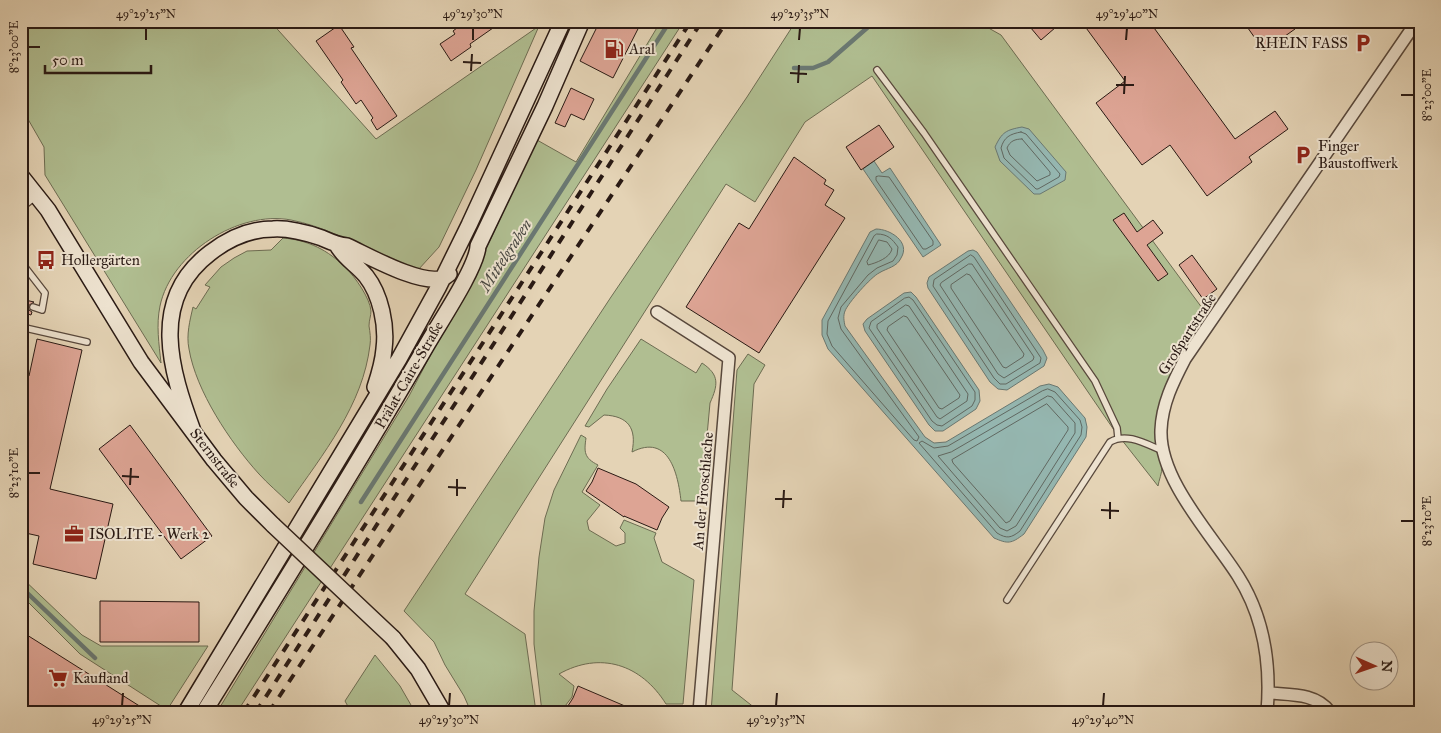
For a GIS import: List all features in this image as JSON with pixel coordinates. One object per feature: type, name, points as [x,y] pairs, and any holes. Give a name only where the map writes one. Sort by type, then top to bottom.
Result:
[{"type":"street","name":"Prälat-Caire-Straße","points":[[186,712],[399,359],[442,278],[563,21]]},
{"type":"street","name":"Prälat-Caire-Straße","points":[[204,712],[382,422],[478,255],[478,246],[582,21]]},
{"type":"street","name":"Großpartstraße","points":[[1267,712],[1269,692],[1265,644],[1258,620],[1239,577],[1176,486],[1163,451],[1161,431],[1163,412],[1169,390],[1185,359],[1417,21]]},
{"type":"street","points":[[541,70],[556,77]]},
{"type":"street","name":"Sternstraße","points":[[21,176],[38,195],[141,362],[193,431],[246,498],[393,638],[418,669],[443,712]]},
{"type":"street","points":[[193,431],[178,390],[172,363],[169,326],[173,306],[189,273],[203,258],[222,244],[250,232],[274,228],[301,232],[337,245],[347,246],[406,274],[431,279],[442,278],[460,266],[471,251],[478,246]]},
{"type":"street","points":[[337,245],[343,256],[353,262],[367,277],[375,292],[383,317],[384,350],[379,373],[366,411]]},
{"type":"street","name":"An der Froschlache","points":[[657,312],[729,358],[699,712]]},
{"type":"street","points":[[243,616],[257,626]]},
{"type":"street","points":[[1269,692],[1314,698],[1323,703],[1330,712]]},
{"type":"lane","points":[[877,70],[924,132],[1095,381],[1117,428],[1118,438]]},
{"type":"lane","points":[[21,208],[38,195]]},
{"type":"lane","points":[[21,262],[45,293],[42,310],[33,308]]},
{"type":"lane","points":[[21,327],[87,342]]},
{"type":"lane","points":[[1007,600],[1110,442],[1118,438],[1128,438],[1163,451]]},
{"type":"green space","points":[[21,21],[270,21],[376,139],[539,26],[476,170],[439,247],[418,270],[345,238],[291,220],[271,219],[250,222],[230,229],[210,239],[193,253],[178,269],[167,287],[160,306],[158,320],[161,363],[45,175],[44,147],[21,107]]},
{"type":"green space","points":[[661,21],[684,21],[237,712],[217,712],[409,396],[484,253],[537,140],[576,162]]},
{"type":"green space","points":[[796,21],[976,21],[1001,35],[1208,316],[1173,371],[1160,401],[1156,433],[1162,472],[1158,486],[1114,430],[872,76],[805,122],[755,202],[726,184],[465,594],[525,634],[536,712],[471,712],[434,642],[404,611]]},
{"type":"green space","points":[[283,238],[301,241],[317,247],[332,256],[350,272],[362,288],[371,311],[369,326],[370,345],[366,367],[359,388],[340,428],[289,503],[262,478],[237,447],[216,415],[199,382],[189,349],[188,338],[193,307],[196,309],[210,287],[205,285],[221,267],[247,251],[271,250]]},
{"type":"green space","points":[[641,339],[696,373],[702,363],[715,376],[716,386],[710,403],[701,501],[681,501],[674,469],[663,452],[655,448],[645,448],[632,452],[632,430],[625,421],[604,415],[589,427],[585,426],[607,389]]},
{"type":"green space","points":[[748,354],[765,365],[754,384],[732,690],[760,712],[711,712],[737,370]]},
{"type":"green space","points":[[581,435],[586,438],[586,454],[590,460],[598,465],[582,492],[600,505],[587,521],[589,530],[616,546],[625,543],[625,533],[620,528],[624,520],[656,533],[654,538],[662,562],[694,580],[683,704],[666,704],[656,690],[632,671],[618,665],[590,663],[574,667],[559,674],[574,686],[572,697],[562,710],[563,712],[542,712],[534,644],[534,611],[539,557],[545,518],[554,490]]},
{"type":"green space","points":[[21,577],[82,635],[101,646],[208,646],[167,710],[80,654],[21,595]]},
{"type":"green space","points":[[375,655],[400,686],[415,712],[351,712],[345,701]]},
{"type":"water","points":[[1022,127],[1029,129],[1066,172],[1065,180],[1040,194],[1034,194],[1000,161],[995,147],[1005,132]]},
{"type":"water","points":[[874,161],[882,173],[890,168],[941,245],[923,257],[863,169]]},
{"type":"water","points":[[876,229],[887,231],[898,238],[903,247],[903,252],[897,263],[875,275],[847,307],[844,317],[845,326],[925,437],[934,443],[946,442],[1040,386],[1049,384],[1058,387],[1085,418],[1087,427],[1086,437],[1024,534],[1016,540],[1006,542],[994,538],[828,349],[822,335],[822,320],[870,232]]},
{"type":"water","points":[[973,250],[977,252],[1047,358],[1044,366],[1007,390],[998,389],[990,382],[928,288],[929,277],[968,251]]},
{"type":"water","points":[[911,292],[979,390],[980,401],[976,409],[943,431],[935,431],[929,425],[865,331],[863,324],[867,319],[904,293]]},
{"type":"building","points":[[466,21],[503,21],[470,44],[471,47],[451,61],[440,44],[455,34],[453,31]]},
{"type":"building","points":[[600,21],[642,21],[613,78],[580,61]]},
{"type":"building","points":[[1025,21],[1063,21],[1041,40]]},
{"type":"building","points":[[1081,21],[1149,21],[1235,139],[1275,111],[1288,129],[1249,157],[1252,162],[1207,196],[1170,145],[1142,165],[1096,103],[1125,81]]},
{"type":"building","points":[[1243,21],[1289,21],[1295,29],[1264,51]]},
{"type":"building","points":[[339,25],[354,47],[351,48],[397,116],[377,130],[371,120],[373,118],[361,100],[356,104],[341,82],[343,80],[316,41]]},
{"type":"building","points":[[571,88],[594,99],[584,120],[571,114],[565,127],[555,123]]},
{"type":"building","points":[[879,125],[894,147],[861,170],[846,147]]},
{"type":"building","points":[[794,157],[826,180],[824,184],[834,190],[825,205],[845,218],[759,353],[686,307],[739,223],[749,229]]},
{"type":"building","points":[[1124,213],[1137,232],[1153,220],[1163,233],[1147,245],[1168,274],[1158,281],[1113,220]]},
{"type":"building","points":[[1192,255],[1217,289],[1203,299],[1179,265]]},
{"type":"building","points":[[21,299],[34,302],[28,306],[32,312],[31,315],[21,312]]},
{"type":"building","points":[[37,339],[82,350],[50,489],[113,504],[96,579],[33,564],[39,536],[21,532],[21,374],[29,376]]},
{"type":"building","points":[[130,425],[212,536],[181,559],[99,449]]},
{"type":"building","points":[[598,468],[636,484],[669,507],[657,530],[624,517],[586,491]]},
{"type":"building","points":[[100,601],[199,602],[199,642],[100,642]]},
{"type":"building","name":"Kaufland","points":[[27,635],[149,712],[21,712],[21,644]]},
{"type":"building","points":[[578,686],[639,712],[564,712]]},
{"type":"waterway","name":"Mittelgraben","points":[[361,502],[670,21]]},
{"type":"waterway","name":"Mittelgraben","points":[[794,68],[813,68],[828,62],[875,21]]},
{"type":"waterway","name":"Mittelgraben","points":[[21,587],[95,658]]},
{"type":"railway","points":[[244,712],[691,21]]},
{"type":"railway","points":[[256,712],[702,21]]},
{"type":"railway","points":[[269,712],[727,21]]},
{"type":"place","name":"RHEIN FASS","points":[[1363,43]]},
{"type":"place","name":"Aral","points":[[614,49]]},
{"type":"place","name":"Finger Baustoffwerk","points":[[1303,155]]},
{"type":"place","name":"Hollergärten","points":[[46,260]]},
{"type":"place","name":"ISOLITE - Werk 2","points":[[74,534]]},
{"type":"place","name":"Kaufland","points":[[58,678]]}]
